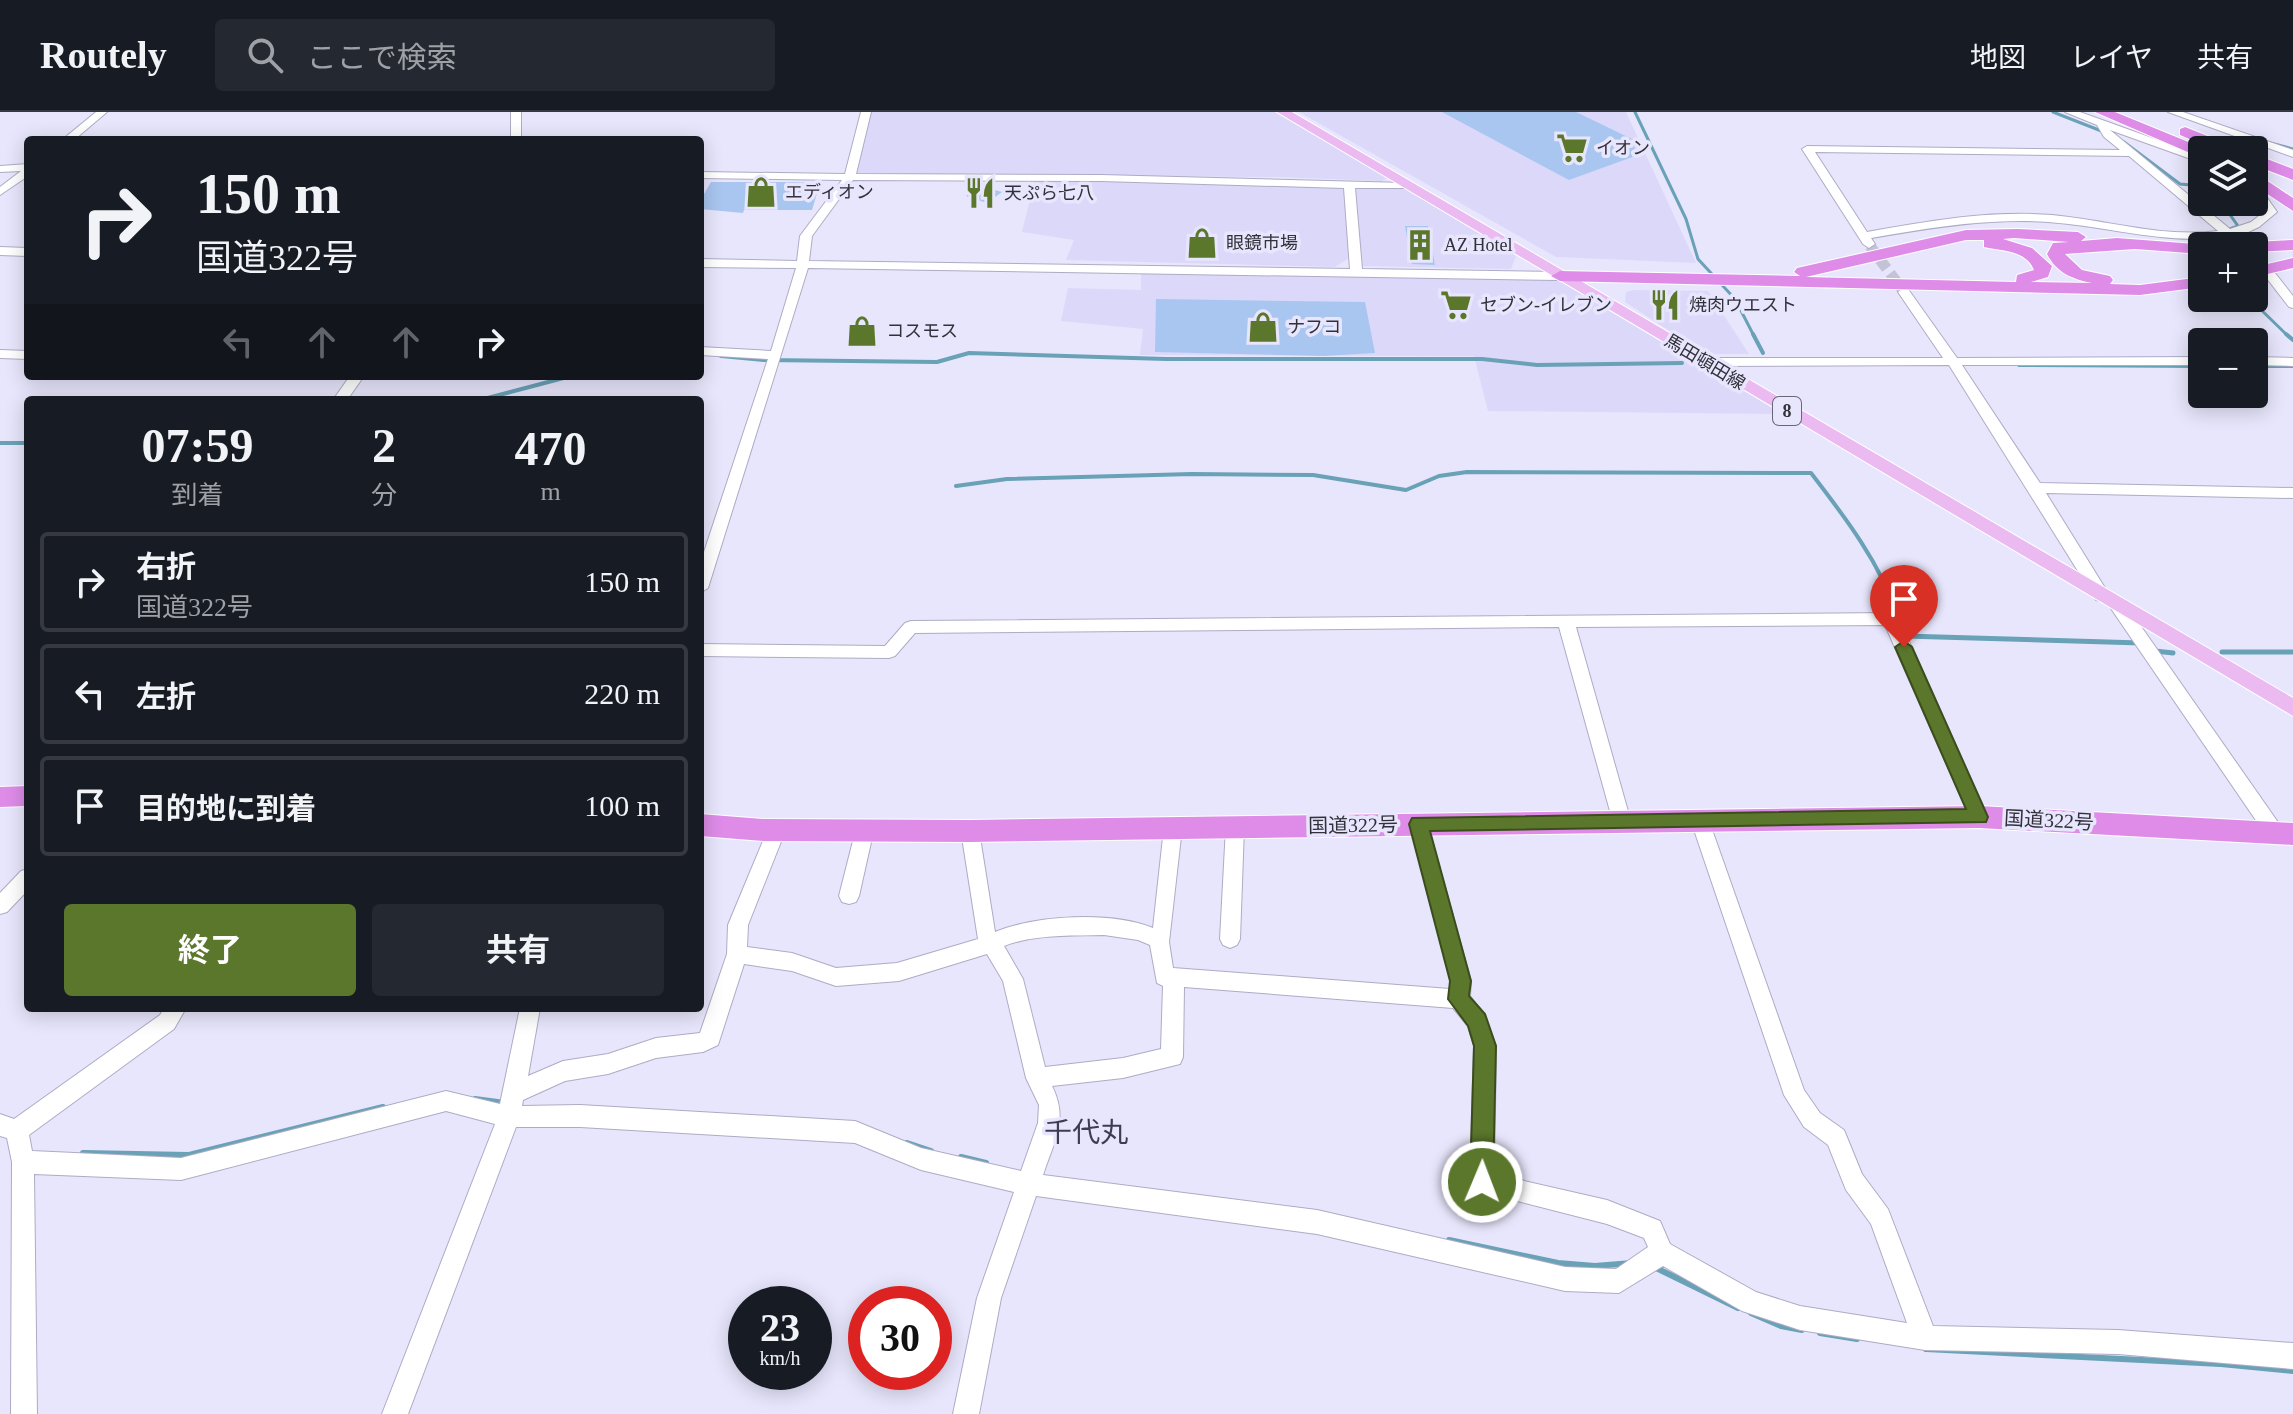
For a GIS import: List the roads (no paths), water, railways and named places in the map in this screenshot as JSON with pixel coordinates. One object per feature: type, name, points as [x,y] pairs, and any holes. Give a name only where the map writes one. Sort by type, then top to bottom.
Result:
[{"type":"highway","points":[[2114,112],[2188,139]]},
{"type":"highway","points":[[2133,112],[2188,139]]},
{"type":"highway","points":[[2104,126],[2188,141]]},
{"type":"highway","points":[[2268,164],[2293,173]]},
{"type":"highway","points":[[2268,166],[2293,183]]},
{"type":"highway","points":[[2268,171],[2293,206]]},
{"type":"highway","points":[[2268,242],[2293,229]]},
{"type":"highway","points":[[1560,276],[1590,272],[1798,273],[1966,235],[2064,235],[2132,245]]},
{"type":"highway","points":[[1934,241],[2004,243],[2035,256],[2043,266],[2042,273],[2032,278],[1974,286]]},
{"type":"highway","points":[[2171,286],[2089,278],[2071,271],[2059,262],[2056,254],[2059,247],[2076,245],[2188,248]]},
{"type":"highway","points":[[2268,246],[2293,245]]},
{"type":"highway","points":[[2268,278],[2293,263]]},
{"type":"highway","points":[[1560,276],[2140,290],[2188,284]]},
{"type":"highway","points":[[0,797],[24,796]]},
{"type":"highway","name":"国道322号","points":[[704,825],[970,831],[1979,817],[2284,833]]},
{"type":"main road","name":"馬田頓田線","points":[[1283,112],[2293,708]]},
{"type":"street","points":[[72,136],[102,112]]},
{"type":"street","points":[[516,112],[516,136]]},
{"type":"street","points":[[704,576],[803,265],[806,236],[850,177],[866,112]]},
{"type":"street","points":[[2070,112],[2188,155]]},
{"type":"street","points":[[2173,112],[2217,136]]},
{"type":"street","points":[[2104,126],[2131,153],[2226,232]]},
{"type":"street","points":[[2131,153],[1807,149],[1867,241],[1949,221],[2008,217],[2188,235]]},
{"type":"street","points":[[2268,159],[2293,154]]},
{"type":"street","points":[[0,169],[24,169]]},
{"type":"street","points":[[0,192],[24,172]]},
{"type":"street","points":[[704,175],[1101,178],[1406,186]]},
{"type":"street","points":[[1349,184],[1356,273]]},
{"type":"street","points":[[2243,232],[2261,224],[2268,216]]},
{"type":"street","points":[[0,251],[24,252]]},
{"type":"street","points":[[704,263],[1560,276]]},
{"type":"street","points":[[2268,278],[2293,282]]},
{"type":"street","points":[[2268,278],[2293,304]]},
{"type":"street","points":[[1904,292],[1953,359],[2102,596]]},
{"type":"street","points":[[704,351],[775,358]]},
{"type":"street","points":[[0,354],[24,355]]},
{"type":"street","points":[[1707,362],[1953,359],[2188,361]]},
{"type":"street","points":[[2268,361],[2293,362]]},
{"type":"street","points":[[2036,488],[2293,493]]},
{"type":"street","points":[[2118,606],[2284,833]]},
{"type":"street","points":[[704,650],[889,652],[911,627],[1891,619],[1979,817]]},
{"type":"street","points":[[1566,622],[1622,822]]},
{"type":"street","points":[[1700,821],[1795,1095],[1812,1120],[1836,1138],[1854,1182],[1880,1217],[1925,1338]]},
{"type":"street","points":[[1419,824],[1461,981],[1459,999],[1477,1021],[1485,1046],[1482,1182],[1607,1212],[1652,1229],[1649,1261]]},
{"type":"street","points":[[1230,939],[1235,827]]},
{"type":"street","points":[[1173,828],[1162,937],[1159,940],[1164,977],[1459,999]]},
{"type":"street","points":[[512,1105],[563,1071],[608,1064],[656,1048],[703,1042],[710,1038],[737,954],[738,925],[777,829]]},
{"type":"street","points":[[849,896],[865,829]]},
{"type":"street","points":[[966,1414],[989,1298],[1049,1123],[1050,1105],[1037,1078],[1013,979],[985,933],[970,831]]},
{"type":"street","points":[[0,906],[24,881]]},
{"type":"street","points":[[737,954],[792,962],[836,977],[899,972],[993,943],[1015,933],[1051,928],[1116,929],[1140,932],[1159,940]]},
{"type":"street","points":[[1037,1078],[1123,1068],[1172,1057],[1174,977]]},
{"type":"street","points":[[24,1414],[23,1162],[15,1126],[167,1022],[173,1012]]},
{"type":"street","points":[[395,1414],[512,1105],[529,1012]]},
{"type":"street","points":[[23,1162],[181,1169],[446,1101],[512,1105],[580,1116],[855,1132],[921,1159],[1317,1222],[1565,1279],[1619,1281],[1649,1261]]},
{"type":"street","points":[[1649,1261],[1788,1314],[1925,1338],[2118,1342],[2293,1356]]},
{"type":"waterway","points":[[1635,112],[1686,219],[1698,259],[1735,299],[1754,336]]},
{"type":"waterway","points":[[2053,112],[2104,132]]},
{"type":"waterway","points":[[2124,142],[2180,184],[2188,185]]},
{"type":"waterway","points":[[2268,142],[2293,149]]},
{"type":"waterway","points":[[2227,230],[2238,226],[2231,216]]},
{"type":"waterway","points":[[2263,312],[2288,336]]},
{"type":"waterway","points":[[1753,334],[1763,353]]},
{"type":"waterway","points":[[2286,334],[2293,340]]},
{"type":"waterway","points":[[721,356],[764,360],[937,362],[969,353],[1166,359],[1482,359],[1537,365],[1682,363]]},
{"type":"waterway","points":[[2019,365],[2188,366]]},
{"type":"waterway","points":[[2268,366],[2293,366]]},
{"type":"waterway","points":[[495,396],[556,380]]},
{"type":"waterway","points":[[0,443],[24,443]]},
{"type":"waterway","points":[[956,486],[1007,479],[1192,474],[1313,475],[1406,490],[1439,476],[1467,472],[1811,473],[1872,559],[1898,616]]},
{"type":"waterway","points":[[1897,614],[1900,622]]},
{"type":"waterway","points":[[1904,636],[2141,643]]},
{"type":"waterway","points":[[2155,651],[2173,653]]},
{"type":"waterway","points":[[2222,652],[2293,652]]},
{"type":"waterway","points":[[475,1099],[505,1103]]},
{"type":"waterway","points":[[83,1153],[189,1155],[383,1107]]},
{"type":"waterway","points":[[907,1143],[931,1151]]},
{"type":"waterway","points":[[961,1157],[986,1163]]},
{"type":"waterway","points":[[1449,1240],[1558,1263],[1595,1266],[1632,1263]]},
{"type":"waterway","points":[[1654,1267],[1738,1308]]},
{"type":"waterway","points":[[1751,1313],[1781,1326],[1802,1330]]},
{"type":"waterway","points":[[1820,1333],[1857,1339]]},
{"type":"waterway","points":[[1926,1349],[2221,1364],[2293,1371]]},
{"type":"tunnel","points":[[1870,246],[1904,292]]},
{"type":"tunnel","points":[[2268,273],[2271,276]]},
{"type":"place","name":"イオン","points":[[1572,148]]},
{"type":"place","name":"エディオン","points":[[761,192]]},
{"type":"place","name":"天ぷら七八","points":[[980,193]]},
{"type":"place","name":"眼鏡市場","points":[[1202,243]]},
{"type":"place","name":"AZ Hotel","points":[[1420,245]]},
{"type":"place","name":"セブン-イレブン","points":[[1456,305]]},
{"type":"place","name":"焼肉ウエスト","points":[[1665,305]]},
{"type":"place","name":"ナフコ","points":[[1263,327]]},
{"type":"place","name":"コスモス","points":[[862,331]]},
{"type":"district","name":"千代丸","points":[[1086,1132]]}]
